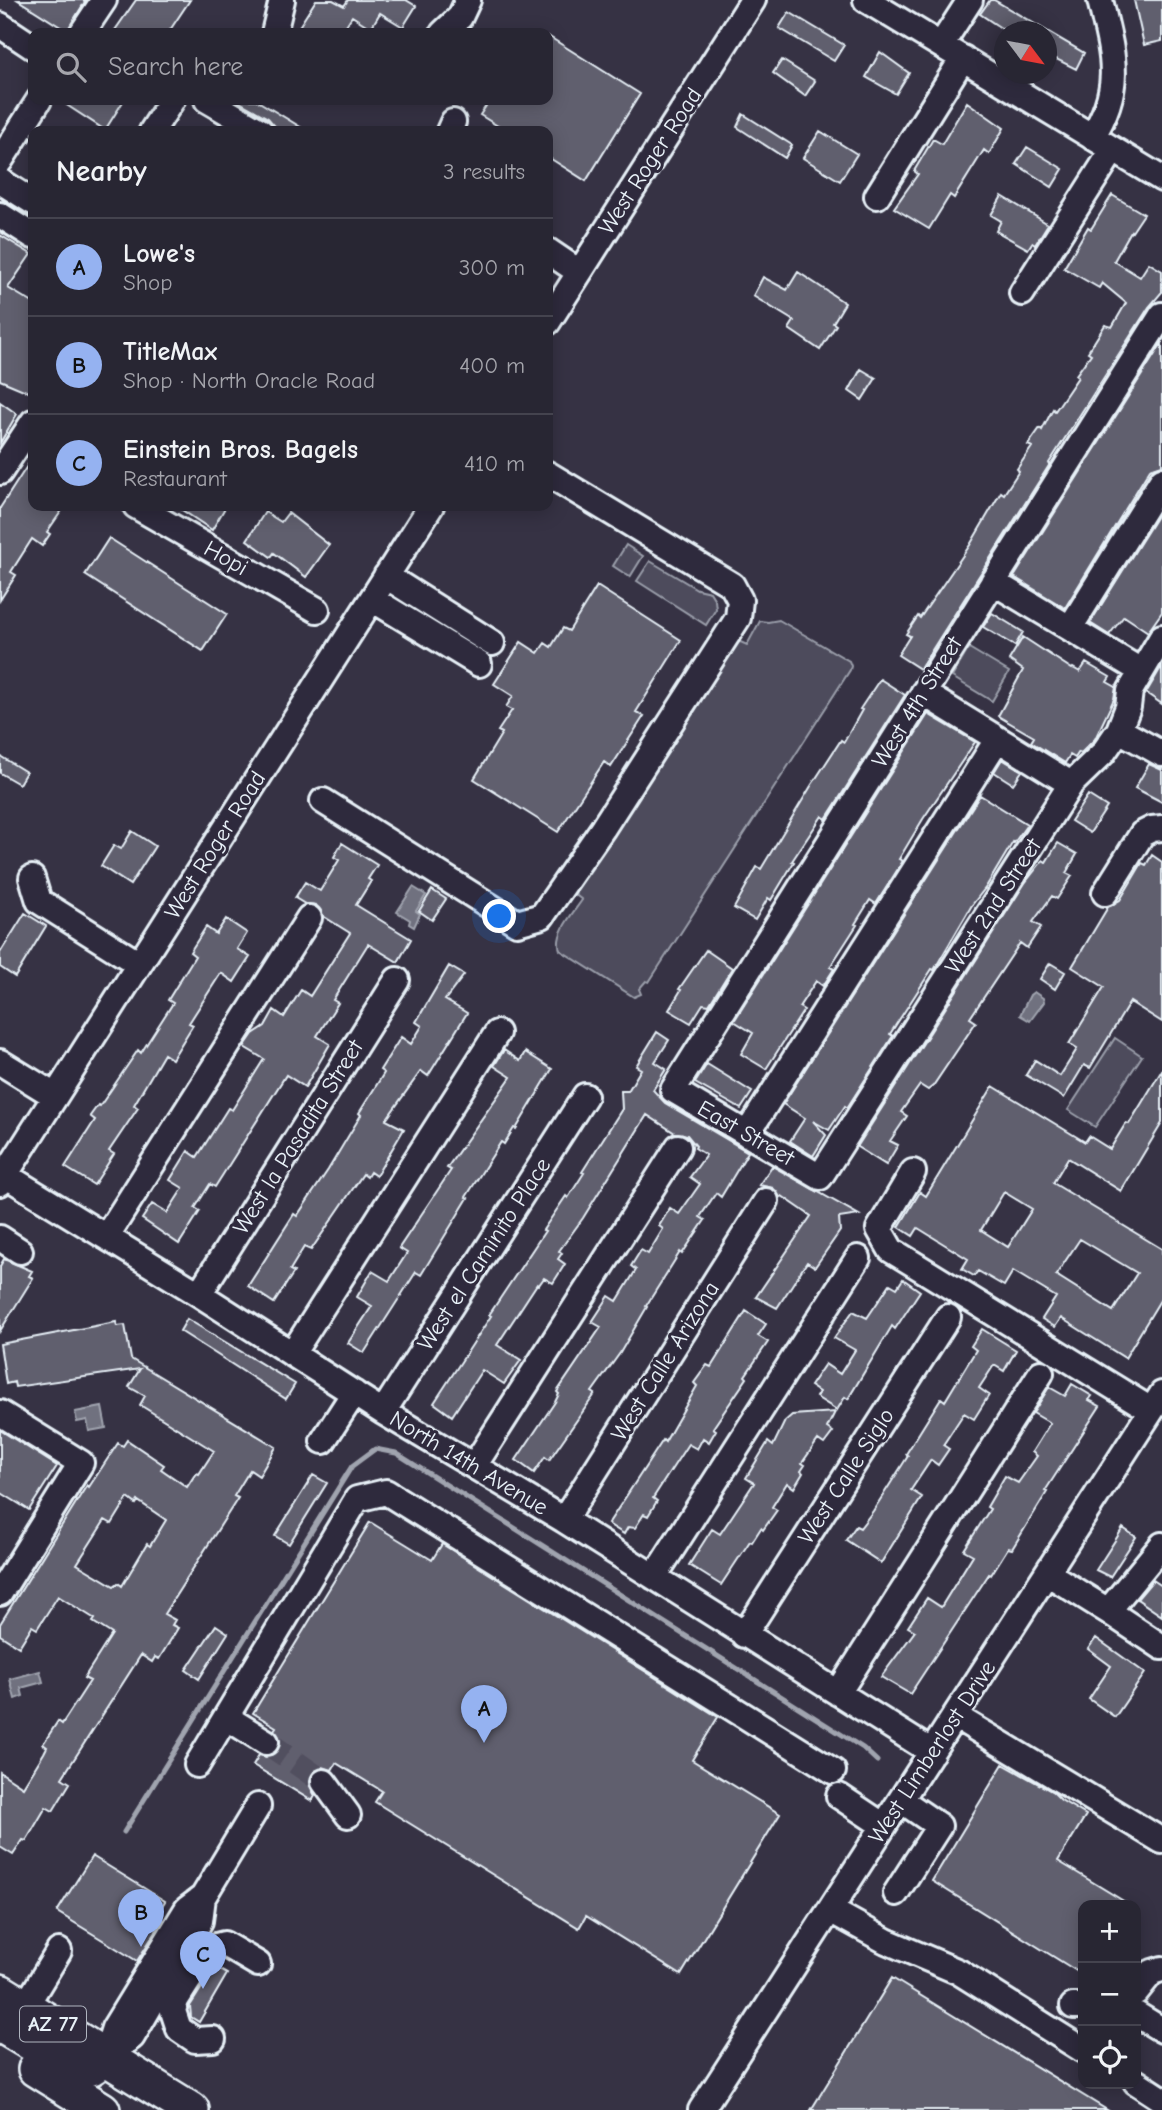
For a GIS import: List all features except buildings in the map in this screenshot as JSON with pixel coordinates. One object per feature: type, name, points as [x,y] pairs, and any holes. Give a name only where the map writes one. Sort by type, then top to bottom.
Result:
[{"type":"highway","points":[[8,2007],[75,2068],[92,2067],[105,2056]]},
{"type":"highway","name":"AZ 77","points":[[0,2047],[91,2103]]},
{"type":"highway","name":"AZ 77","points":[[105,2056],[191,2110]]},
{"type":"highway","points":[[91,2103],[92,2085],[108,2085],[150,2110]]},
{"type":"street","points":[[85,28],[104,0]]},
{"type":"street","points":[[275,28],[282,0]]},
{"type":"street","points":[[448,28],[460,17],[468,0]]},
{"type":"street","name":"West Roger Road","points":[[553,314],[753,0]]},
{"type":"street","points":[[866,0],[1162,179]]},
{"type":"street","points":[[941,46],[970,0]]},
{"type":"street","points":[[1022,293],[1102,143],[1114,82],[1110,45],[1100,0]]},
{"type":"street","points":[[0,25],[28,44]]},
{"type":"street","points":[[877,196],[963,58]]},
{"type":"street","points":[[0,161],[36,105]]},
{"type":"street","points":[[155,126],[169,105]]},
{"type":"street","points":[[216,105],[251,126]]},
{"type":"street","points":[[0,181],[28,199]]},
{"type":"street","points":[[0,215],[28,233]]},
{"type":"street","points":[[553,254],[579,272]]},
{"type":"street","name":"West 4th Street","points":[[673,1090],[1162,315]]},
{"type":"street","points":[[0,472],[28,437]]},
{"type":"street","points":[[323,801],[517,923],[542,916],[603,828],[738,618],[740,600],[732,585],[553,477]]},
{"type":"street","points":[[1070,628],[1162,480]]},
{"type":"street","name":"Hopi","points":[[144,511],[317,610]]},
{"type":"street","name":"West Roger Road","points":[[3,1179],[428,511]]},
{"type":"street","points":[[386,576],[492,643]]},
{"type":"street","points":[[993,582],[1141,671]]},
{"type":"street","points":[[372,599],[479,664]]},
{"type":"street","name":"West 2nd Street","points":[[820,1177],[1071,784],[1103,753],[1119,730],[1128,707],[1130,691],[1162,637]]},
{"type":"street","points":[[923,693],[1071,784]]},
{"type":"street","points":[[1119,730],[1162,754]]},
{"type":"street","points":[[747,1134],[997,740]]},
{"type":"street","points":[[1105,892],[1142,834],[1162,828]]},
{"type":"street","points":[[32,878],[39,901],[139,964]]},
{"type":"street","points":[[106,1237],[309,918]]},
{"type":"street","name":"West la Pasadita Street","points":[[199,1294],[397,980]]},
{"type":"street","points":[[292,1354],[497,1033]]},
{"type":"street","points":[[0,1062],[55,1096]]},
{"type":"street","name":"East Street","points":[[673,1090],[820,1177]]},
{"type":"street","name":"West el Caminito Place","points":[[383,1412],[585,1096]]},
{"type":"street","points":[[474,1466],[678,1147]]},
{"type":"street","points":[[913,1172],[879,1229],[891,1250],[1157,1402]]},
{"type":"street","name":"North 14th Avenue","points":[[3,1179],[106,1237],[292,1354],[347,1404],[383,1412],[474,1466],[932,1752]]},
{"type":"street","name":"West Calle Arizona","points":[[564,1520],[766,1201]]},
{"type":"street","points":[[654,1577],[858,1258]]},
{"type":"street","name":"West Calle Siglo","points":[[744,1635],[948,1317]]},
{"type":"street","points":[[838,1693],[1041,1373]]},
{"type":"street","name":"West Limberlost Drive","points":[[701,2110],[1157,1402]]},
{"type":"street","points":[[323,1441],[347,1404]]},
{"type":"street","points":[[0,1412],[81,1463],[0,1592]]},
{"type":"street","points":[[197,1765],[357,1499],[386,1492],[833,1771]]},
{"type":"street","points":[[1108,1611],[1162,1545]]},
{"type":"street","points":[[1047,1573],[1162,1647]]},
{"type":"street","points":[[955,1716],[1162,1841]]},
{"type":"street","points":[[226,1717],[265,1742]]},
{"type":"street","points":[[324,1782],[348,1815]]},
{"type":"street","points":[[839,1796],[884,1826]]},
{"type":"street","points":[[896,1893],[939,1826],[901,1800]]},
{"type":"street","points":[[105,2056],[132,2037],[200,1921],[203,1896],[258,1806]]},
{"type":"street","points":[[830,1910],[886,1941],[959,1972],[1078,2047]]},
{"type":"street","points":[[213,2039],[195,2040],[179,2029],[173,2011],[176,2000],[209,1948],[224,1944],[258,1964]]},
{"type":"street","points":[[8,2007],[59,1951]]},
{"type":"street","points":[[1141,1986],[1153,1972],[1162,1969]]},
{"type":"street","points":[[1141,2017],[1162,2031]]},
{"type":"street","points":[[1141,2085],[1162,2099]]},
{"type":"shaded area","points":[[626,545],[643,556],[630,577],[613,566]]},
{"type":"shaded area","points":[[650,561],[697,589],[710,592],[716,609],[706,625],[637,581]]},
{"type":"shaded area","points":[[779,620],[849,661],[850,670],[649,982],[646,981],[639,989],[641,994],[634,997],[560,950],[562,931],[582,900],[573,893],[736,640],[747,645],[760,621]]},
{"type":"shaded area","points":[[969,648],[1009,672],[992,701],[952,677]]},
{"type":"shaded area","points":[[1115,1038],[1142,1056],[1095,1127],[1068,1110]]},
{"type":"water","points":[[413,887],[426,895],[416,911],[420,914],[414,927],[409,924],[410,920],[397,912]]},
{"type":"water","points":[[1034,992],[1043,998],[1044,1002],[1030,1021],[1020,1015]]},
{"type":"water","points":[[102,1407],[106,1428],[89,1431],[87,1420],[77,1422],[75,1412]]},
{"type":"water","points":[[40,1671],[43,1682],[21,1688],[23,1696],[15,1699],[10,1679]]},
{"type":"waterway","points":[[124,1832],[352,1466],[375,1449],[396,1453],[863,1748],[877,1761]]},
{"type":"tunnel","points":[[266,1742],[324,1782]]},
{"type":"place","name":"Lowe's","points":[[484,1743]]},
{"type":"place","name":"TitleMax","points":[[141,1947]]},
{"type":"place","name":"Einstein Bros. Bagels","points":[[203,1989]]}]
